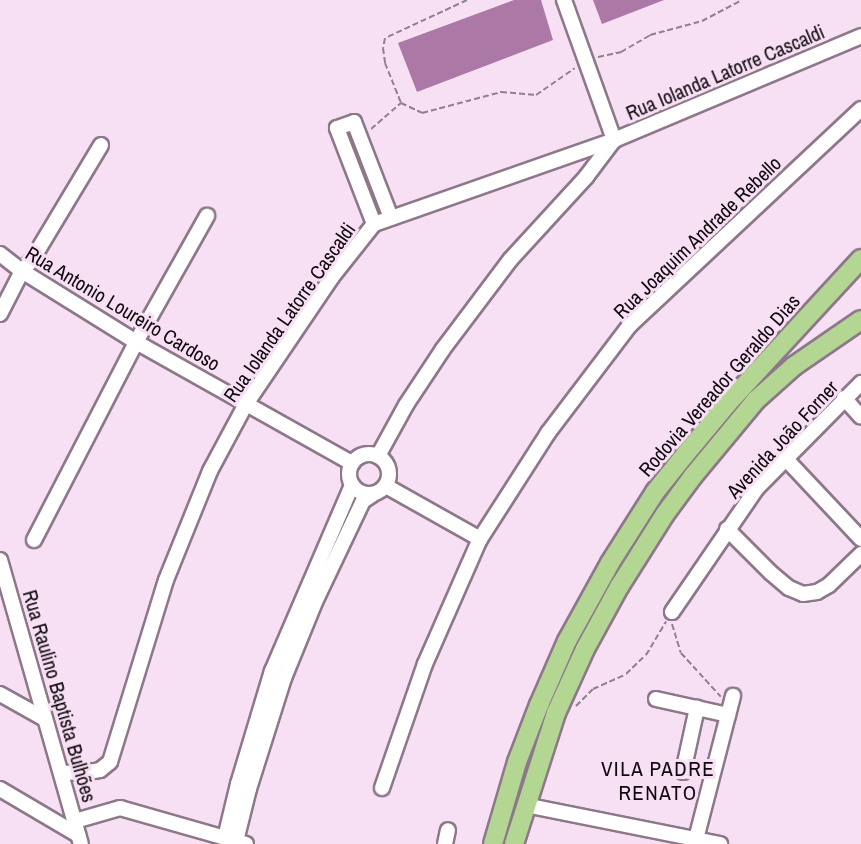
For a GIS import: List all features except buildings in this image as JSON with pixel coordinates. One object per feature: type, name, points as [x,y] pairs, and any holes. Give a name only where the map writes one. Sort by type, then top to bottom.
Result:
[{"type":"main road","name":"Rodovia Vereador Geraldo Dias","points":[[493,844],[517,762],[539,705],[567,641],[610,563],[655,492],[684,456],[728,403],[861,259]]},
{"type":"main road","name":"Rodovia Vereador Geraldo Dias","points":[[514,844],[556,712],[585,649],[619,587],[665,514],[712,452],[756,400],[794,366],[861,320]]},
{"type":"street","points":[[378,456],[406,405],[443,349],[510,260],[586,177],[614,140],[564,0]]},
{"type":"street","name":"Rua Iolanda Latorre Cascaldi","points":[[62,773],[100,770],[110,762],[166,580],[210,471],[246,404],[332,277],[374,224],[614,140],[861,36]]},
{"type":"street","name":"Rua Joaquim Andrade Rebello","points":[[382,788],[425,663],[480,539],[548,433],[630,325],[861,109]]},
{"type":"street","points":[[374,224],[337,128],[354,122],[391,218]]},
{"type":"street","points":[[0,314],[22,271],[32,260],[100,145]]},
{"type":"street","points":[[34,540],[136,342],[207,216]]},
{"type":"street","name":"Rua Antonio Loureiro Cardoso","points":[[0,254],[22,271],[136,342],[352,463]]},
{"type":"street","name":"Avenida João Forner","points":[[672,612],[757,488],[861,383]]},
{"type":"street","points":[[844,399],[861,417]]},
{"type":"street","points":[[236,841],[262,746],[302,634],[363,501],[386,486],[389,469],[378,456],[367,454],[352,463],[349,474],[352,485],[360,493],[372,495]]},
{"type":"street","points":[[785,458],[861,539]]},
{"type":"street","points":[[236,841],[238,784],[272,671],[352,485]]},
{"type":"street","points":[[386,486],[480,539]]},
{"type":"street","points":[[727,529],[771,573],[789,588],[803,594],[817,592],[829,585],[861,554]]},
{"type":"street","name":"Rua Raulino Baptista Bulhões","points":[[0,560],[7,602],[62,773],[80,839]]},
{"type":"street","points":[[0,694],[45,719]]},
{"type":"street","points":[[656,699],[697,708],[731,706],[696,839]]},
{"type":"street","points":[[683,772],[697,708]]},
{"type":"street","points":[[0,789],[80,839]]},
{"type":"street","points":[[525,805],[720,844]]},
{"type":"street","points":[[75,821],[120,808],[236,841]]},
{"type":"path","points":[[360,136],[374,128],[400,103],[385,63],[383,48],[386,38],[467,0]]},
{"type":"path","points":[[672,612],[672,631],[681,653],[731,706]]},
{"type":"path","points":[[569,712],[593,689],[626,674],[646,654],[672,612]]},
{"type":"shaded area","points":[[514,0],[541,0],[553,40],[417,92],[398,43]]},
{"type":"shaded area","points":[[593,0],[664,0],[602,24]]},
{"type":"district","name":"VILA PADRE RENATO","points":[[658,781]]}]
